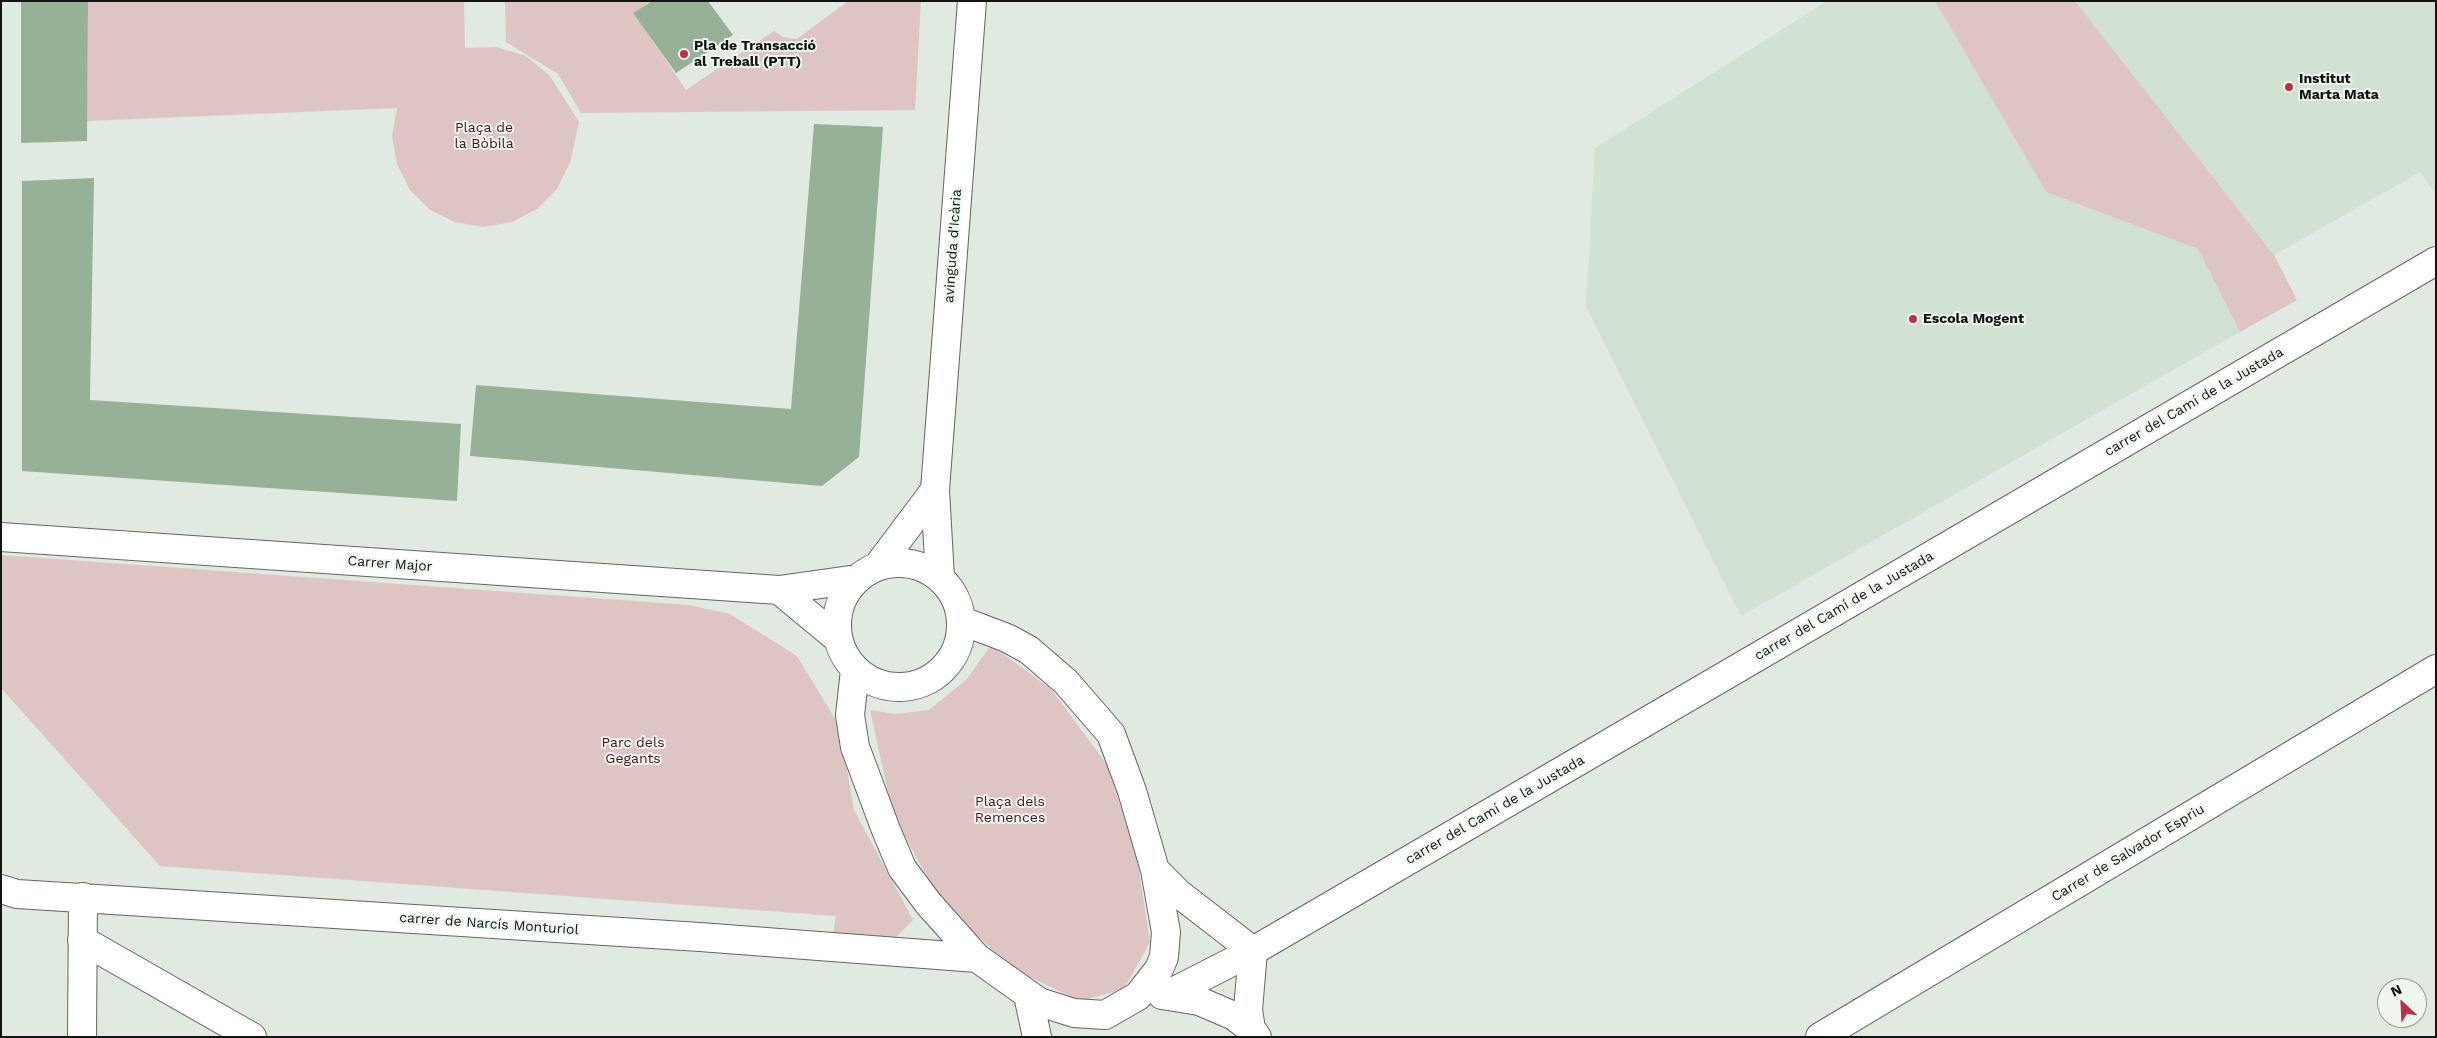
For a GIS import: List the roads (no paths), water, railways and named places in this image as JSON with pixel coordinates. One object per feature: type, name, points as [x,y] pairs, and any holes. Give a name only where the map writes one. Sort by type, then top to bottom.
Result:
[{"type":"street","name":"avinguda d'Icària","points":[[940,578],[935,490],[972,1]]},
{"type":"street","name":"carrer del Camí de la Justada","points":[[1167,994],[1253,951],[2436,261]]},
{"type":"street","points":[[867,572],[895,563],[912,564],[940,578],[951,590],[961,613],[961,635],[953,657],[937,675],[912,687],[882,686],[863,677],[855,670],[841,651],[837,638],[837,612],[848,589],[867,572],[935,490]]},
{"type":"street","name":"Carrer Major","points":[[1,537],[779,590],[867,572]]},
{"type":"street","points":[[779,590],[837,638]]},
{"type":"street","points":[[855,670],[850,715],[855,747],[886,830],[906,873],[928,903],[977,958],[1039,1002],[1074,1014],[1100,1026],[1138,996],[1159,969],[1164,957],[1166,932],[1155,870],[1132,791],[1111,734],[1066,682],[1028,650],[1007,638],[962,621]]},
{"type":"street","name":"Carrer de Salvador Espriu","points":[[1820,1037],[2436,669]]},
{"type":"street","points":[[1138,996],[1167,994],[1199,1001],[1248,1027],[1253,951],[1178,893],[1155,870]]},
{"type":"street","name":"carrer de Narcís Monturiol","points":[[1,889],[17,894],[866,948],[977,958]]},
{"type":"street","points":[[82,1037],[83,897]]},
{"type":"street","points":[[82,940],[252,1037]]},
{"type":"street","points":[[1028,995],[1038,1037]]},
{"type":"place","name":"Pla de Transacció al Treball (PTT)","points":[[684,54]]},
{"type":"place","name":"Institut Marta Mata","points":[[2289,87]]},
{"type":"place","name":"Escola Mogent","points":[[1913,319]]},
{"type":"park label","name":"Plaça de la Bòbila","points":[[484,136]]},
{"type":"park label","name":"Parc dels Gegants","points":[[633,752]]},
{"type":"park label","name":"Plaça dels Remences","points":[[1010,810]]}]
